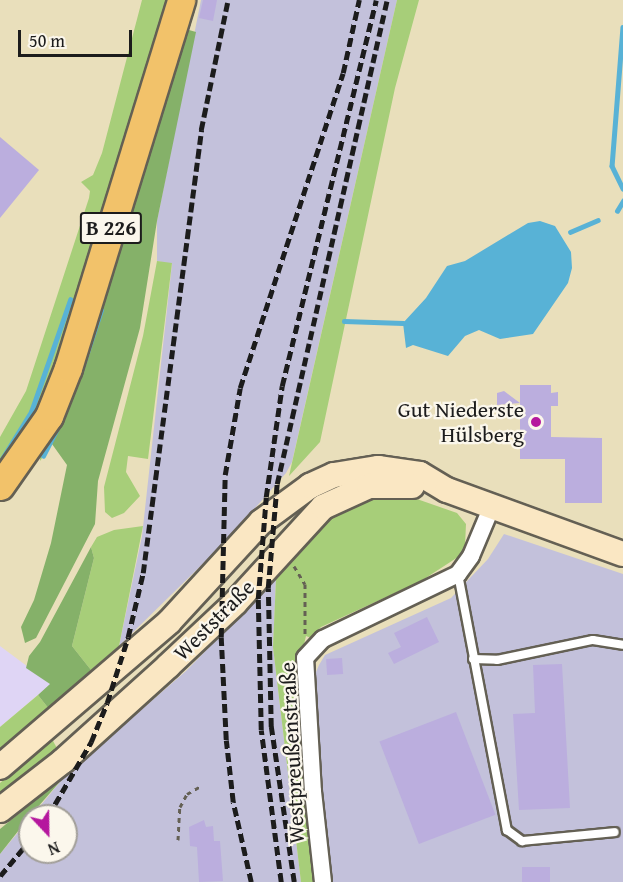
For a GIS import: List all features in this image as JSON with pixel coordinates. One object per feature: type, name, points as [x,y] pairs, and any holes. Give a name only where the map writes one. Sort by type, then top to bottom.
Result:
[{"type":"main road","name":"B 226","points":[[0,486],[49,416],[68,368],[181,0]]},
{"type":"street","name":"Weststraße","points":[[0,767],[169,622],[261,522],[310,486],[334,475],[378,468],[420,474],[447,490],[623,554]]},
{"type":"street","name":"Weststraße","points":[[0,810],[63,760],[235,603],[322,507],[369,486],[447,490]]},
{"type":"street","points":[[459,582],[492,506]]},
{"type":"street","name":"Westpreußenstraße","points":[[323,882],[311,759],[305,658],[310,649],[323,639],[459,582]]},
{"type":"lane","points":[[459,582],[507,830],[512,837],[522,841],[615,831]]},
{"type":"lane","points":[[473,658],[497,660],[593,640],[623,645]]},
{"type":"path","points":[[289,560],[305,584],[303,632],[310,649]]},
{"type":"path","points":[[178,840],[180,807],[187,794],[201,786]]},
{"type":"shaded area","points":[[201,0],[397,0],[292,462],[286,473],[227,540],[119,646],[142,536],[172,264],[157,261],[157,221]]},
{"type":"shaded area","points":[[504,534],[623,574],[623,882],[327,882],[318,819],[316,672],[319,665],[325,655],[451,598],[488,559]]},
{"type":"shaded area","points":[[276,579],[273,647],[301,882],[0,882],[0,854],[18,832],[18,864],[78,864],[78,804],[42,804],[64,777],[186,671]]},
{"type":"shaded area","points":[[0,646],[51,684],[0,727]]},
{"type":"green space","points":[[142,0],[168,0],[62,350],[33,422],[0,472],[0,437],[26,391],[89,198],[90,191],[81,182],[93,175],[102,153]]},
{"type":"green space","points":[[397,0],[419,0],[395,88],[320,442],[289,476]]},
{"type":"green space","points":[[189,30],[196,32],[157,221],[140,328],[98,481],[95,524],[36,638],[25,643],[21,627],[34,600],[51,543],[67,465],[52,444],[90,353],[114,259],[170,79]]},
{"type":"green space","points":[[157,261],[172,263],[148,459],[128,456],[126,472],[140,496],[124,513],[112,518],[105,512],[104,487],[143,336]]},
{"type":"green space","points":[[104,306],[90,353],[52,444],[40,461],[40,452],[98,308]]},
{"type":"green space","points":[[395,496],[414,498],[457,513],[466,524],[465,546],[458,557],[421,581],[321,627],[311,638],[306,636],[302,653],[319,882],[301,882],[273,647],[276,579],[328,518],[371,499]]},
{"type":"green space","points":[[143,526],[119,646],[91,670],[72,646],[94,558],[91,547],[97,537],[114,530]]},
{"type":"green space","points":[[91,547],[94,558],[72,646],[91,670],[49,709],[38,695],[50,684],[26,668],[29,656],[40,642]]},
{"type":"green space","points":[[38,695],[49,709],[0,749],[0,727]]},
{"type":"green space","points":[[52,739],[59,752],[0,794],[0,783]]},
{"type":"green space","points":[[64,777],[40,804],[31,804]]},
{"type":"green space","points":[[18,814],[18,831],[0,854],[0,829]]},
{"type":"water","points":[[540,221],[555,226],[571,252],[572,268],[568,283],[533,334],[500,339],[479,330],[465,336],[448,356],[413,345],[406,348],[403,323],[426,298],[447,266],[465,261],[528,223]]},
{"type":"building","points":[[203,0],[217,0],[213,21],[199,18]]},
{"type":"building","points":[[0,137],[39,170],[0,218]]},
{"type":"building","points":[[520,385],[551,385],[551,393],[558,392],[558,406],[551,406],[551,437],[602,438],[602,503],[565,503],[565,459],[520,459]]},
{"type":"building","points":[[504,391],[520,403],[497,405],[497,393]]},
{"type":"building","points":[[427,617],[439,642],[394,664],[388,653],[401,647],[394,633]]},
{"type":"building","points":[[342,658],[343,674],[327,675],[326,659]]},
{"type":"building","points":[[562,664],[570,808],[519,810],[513,714],[535,713],[533,665]]},
{"type":"building","points":[[456,712],[495,815],[419,844],[379,741]]},
{"type":"building","points":[[204,820],[206,827],[213,826],[214,841],[220,841],[223,881],[199,882],[197,847],[190,846],[189,827]]},
{"type":"building","points":[[522,867],[550,867],[550,882],[522,882]]},
{"type":"waterway","points":[[623,27],[612,166],[623,189]]},
{"type":"waterway","points":[[617,211],[623,201]]},
{"type":"waterway","points":[[570,232],[598,220]]},
{"type":"waterway","points":[[0,462],[31,412],[70,300]]},
{"type":"waterway","points":[[80,374],[101,310]]},
{"type":"waterway","points":[[344,321],[403,323]]},
{"type":"waterway","points":[[43,456],[61,421]]},
{"type":"railway","points":[[55,804],[91,742],[107,703],[128,637],[143,573],[201,130],[228,0]]},
{"type":"railway","points":[[251,882],[233,802],[226,740],[221,637],[225,475],[240,388],[343,73],[359,0]]},
{"type":"railway","points":[[281,882],[261,730],[258,599],[266,497],[282,386],[376,0]]},
{"type":"railway","points":[[294,882],[271,727],[268,588],[277,484],[387,0]]},
{"type":"railway","points":[[0,876],[18,854]]},
{"type":"place","name":"Gut Niederste Hülsberg","points":[[536,422]]}]
